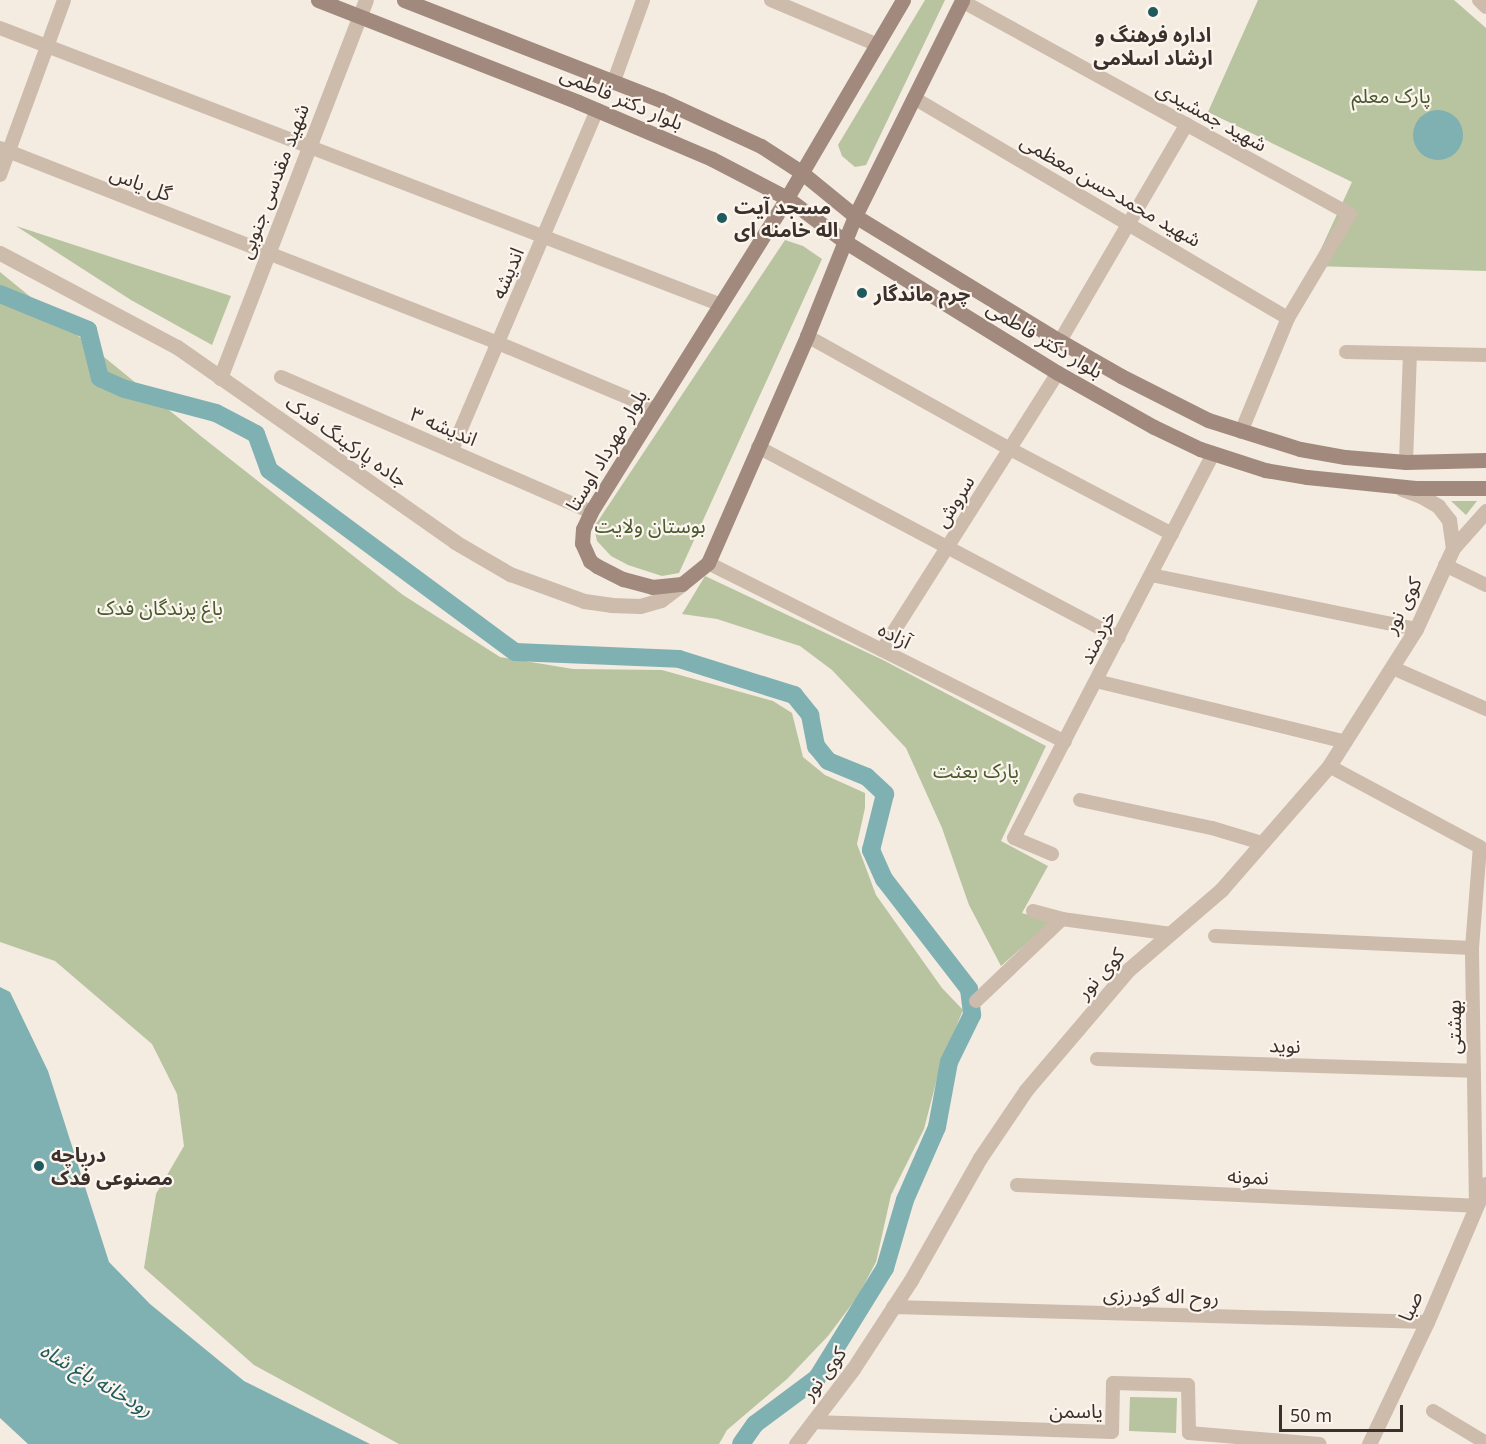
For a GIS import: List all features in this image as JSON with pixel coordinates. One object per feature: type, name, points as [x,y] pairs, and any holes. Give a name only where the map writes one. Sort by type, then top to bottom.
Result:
[{"type":"main road","name":"بلوار دکتر فاطمی","points":[[318,0],[597,110],[712,159],[786,198],[844,241],[1058,373],[1154,427],[1213,454],[1265,470],[1296,475],[1392,486],[1486,488]]},
{"type":"main road","name":"بلوار دکتر فاطمی","points":[[404,0],[614,81],[729,130],[801,172],[855,216],[1060,341],[1208,420],[1300,449],[1345,457],[1406,462],[1486,460]]},
{"type":"main road","name":"بلوار مهرداد اوستا","points":[[682,584],[644,586],[597,566],[590,561],[582,543],[584,529],[591,512],[786,198],[879,45],[903,0]]},
{"type":"main road","points":[[682,584],[708,563],[807,336],[855,216],[962,0]]},
{"type":"street","points":[[0,175],[4,150],[64,0]]},
{"type":"street","name":"شهید مقدسی جنوبی","points":[[220,378],[366,0]]},
{"type":"street","points":[[614,81],[643,0]]},
{"type":"street","points":[[771,0],[879,45]]},
{"type":"street","name":"شهید جمشیدی","points":[[962,0],[1350,214],[1287,318]]},
{"type":"street","points":[[1479,0],[1486,7]]},
{"type":"street","points":[[0,28],[719,304]]},
{"type":"street","name":"شهید محمدحسن معظمی","points":[[914,98],[1287,318]]},
{"type":"street","name":"اندیشه","points":[[453,450],[597,110]]},
{"type":"street","points":[[1060,341],[1187,124]]},
{"type":"street","name":"گل یاس","points":[[4,150],[498,343],[655,409]]},
{"type":"street","name":"جاده پارکینگ فدک","points":[[0,253],[177,347],[455,542],[510,574],[575,599],[611,605],[640,606],[661,600],[682,584]]},
{"type":"street","points":[[1241,432],[1287,318]]},
{"type":"street","points":[[807,336],[1010,449],[1172,534]]},
{"type":"street","points":[[1347,352],[1486,355]]},
{"type":"street","points":[[1406,462],[1410,354]]},
{"type":"street","name":"سروش","points":[[882,650],[1058,373]]},
{"type":"street","name":"اندیشه ۳","points":[[281,377],[591,512]]},
{"type":"street","points":[[758,447],[1118,638]]},
{"type":"street","name":"خردمند","points":[[1052,854],[1014,838],[1213,454]]},
{"type":"street","points":[[1392,486],[1422,496],[1438,506],[1449,520],[1453,548]]},
{"type":"street","name":"کوی نور","points":[[796,1444],[854,1369],[962,1194],[980,1158],[1026,1089],[1128,970],[1221,890],[1329,766],[1416,629],[1453,548],[1486,511]]},
{"type":"street","name":"آزاده","points":[[708,563],[1065,741]]},
{"type":"street","points":[[1445,566],[1486,585]]},
{"type":"street","points":[[1151,574],[1416,629]]},
{"type":"street","points":[[1393,668],[1486,709]]},
{"type":"street","points":[[1096,681],[1346,742]]},
{"type":"street","name":"بهشتی","points":[[1329,766],[1483,849],[1472,948],[1472,1071],[1476,1206]]},
{"type":"street","points":[[1080,800],[1212,828],[1262,843]]},
{"type":"street","points":[[1033,911],[1062,919],[1171,934]]},
{"type":"street","points":[[976,1002],[1062,919]]},
{"type":"street","points":[[1215,936],[1472,948]]},
{"type":"street","name":"نوید","points":[[1097,1059],[1472,1071]]},
{"type":"street","points":[[1473,1130],[1486,1142]]},
{"type":"street","name":"صبا","points":[[1369,1444],[1427,1322],[1486,1184]]},
{"type":"street","name":"نمونه","points":[[1017,1185],[1476,1206]]},
{"type":"street","name":"روح اله گودرزی","points":[[893,1307],[1427,1322]]},
{"type":"street","name":"یاسمن","points":[[813,1422],[1112,1432],[1113,1383],[1188,1385],[1189,1433],[1320,1444]]},
{"type":"street","points":[[1433,1411],[1486,1443]]},
{"type":"green space","points":[[925,0],[945,0],[866,165],[855,167],[842,156],[838,145]]},
{"type":"green space","name":"پارک معلم","points":[[1258,0],[1454,0],[1486,28],[1486,271],[1313,266],[1352,182],[1208,112]]},
{"type":"green space","points":[[16,226],[231,296],[212,345],[131,300]]},
{"type":"green space","name":"بوستان ولایت","points":[[785,240],[803,246],[822,259],[679,573],[662,576],[628,565],[611,556],[597,541],[594,527]]},
{"type":"green space","name":"باغ پرندگان فدک","points":[[0,272],[202,437],[403,595],[500,657],[573,669],[662,670],[773,701],[792,713],[803,757],[825,775],[865,793],[865,808],[857,844],[876,895],[942,988],[963,1010],[940,1067],[924,1129],[891,1195],[876,1262],[858,1296],[828,1336],[787,1379],[727,1430],[719,1444],[399,1444],[254,1365],[144,1268],[156,1194],[184,1146],[177,1094],[152,1044],[55,961],[0,942]]},
{"type":"green space","points":[[1451,501],[1477,501],[1466,515]]},
{"type":"green space","name":"پارک بعثت","points":[[705,576],[883,660],[1046,746],[1001,841],[1048,866],[1022,913],[1051,922],[1001,966],[969,905],[942,828],[906,748],[832,670],[800,646],[717,619],[682,614]]},
{"type":"green space","points":[[1130,1397],[1177,1398],[1176,1433],[1129,1431]]},
{"type":"water","points":[[1438,110],[1447,112],[1458,121],[1463,135],[1461,144],[1452,155],[1438,160],[1429,158],[1418,149],[1413,135],[1415,126],[1424,115]]},
{"type":"water","name":"دریاچه مصنوعی فدک","points":[[0,987],[10,992],[48,1071],[109,1262],[150,1304],[244,1381],[370,1444],[28,1444],[0,1418]]},
{"type":"waterway","points":[[0,294],[88,330],[100,378],[125,389],[216,413],[256,434],[269,470],[515,652],[679,659],[794,695],[810,715],[816,746],[828,761],[867,777],[885,794],[871,850],[884,879],[969,989],[972,1015],[949,1062],[937,1127],[905,1200],[885,1268],[817,1378],[755,1424],[741,1444]]},
{"type":"place","name":"اداره فرهنگ و ارشاد اسلامی","points":[[1153,12]]},
{"type":"place","name":"مسجد آیت اله خامنه ای","points":[[722,218]]},
{"type":"place","name":"چرم ماندگار","points":[[862,293]]},
{"type":"place","name":"دریاچه مصنوعی فدک","points":[[39,1166]]},
{"type":"water label","name":"رودخانه باغ شاه","points":[[97,1379]]}]
